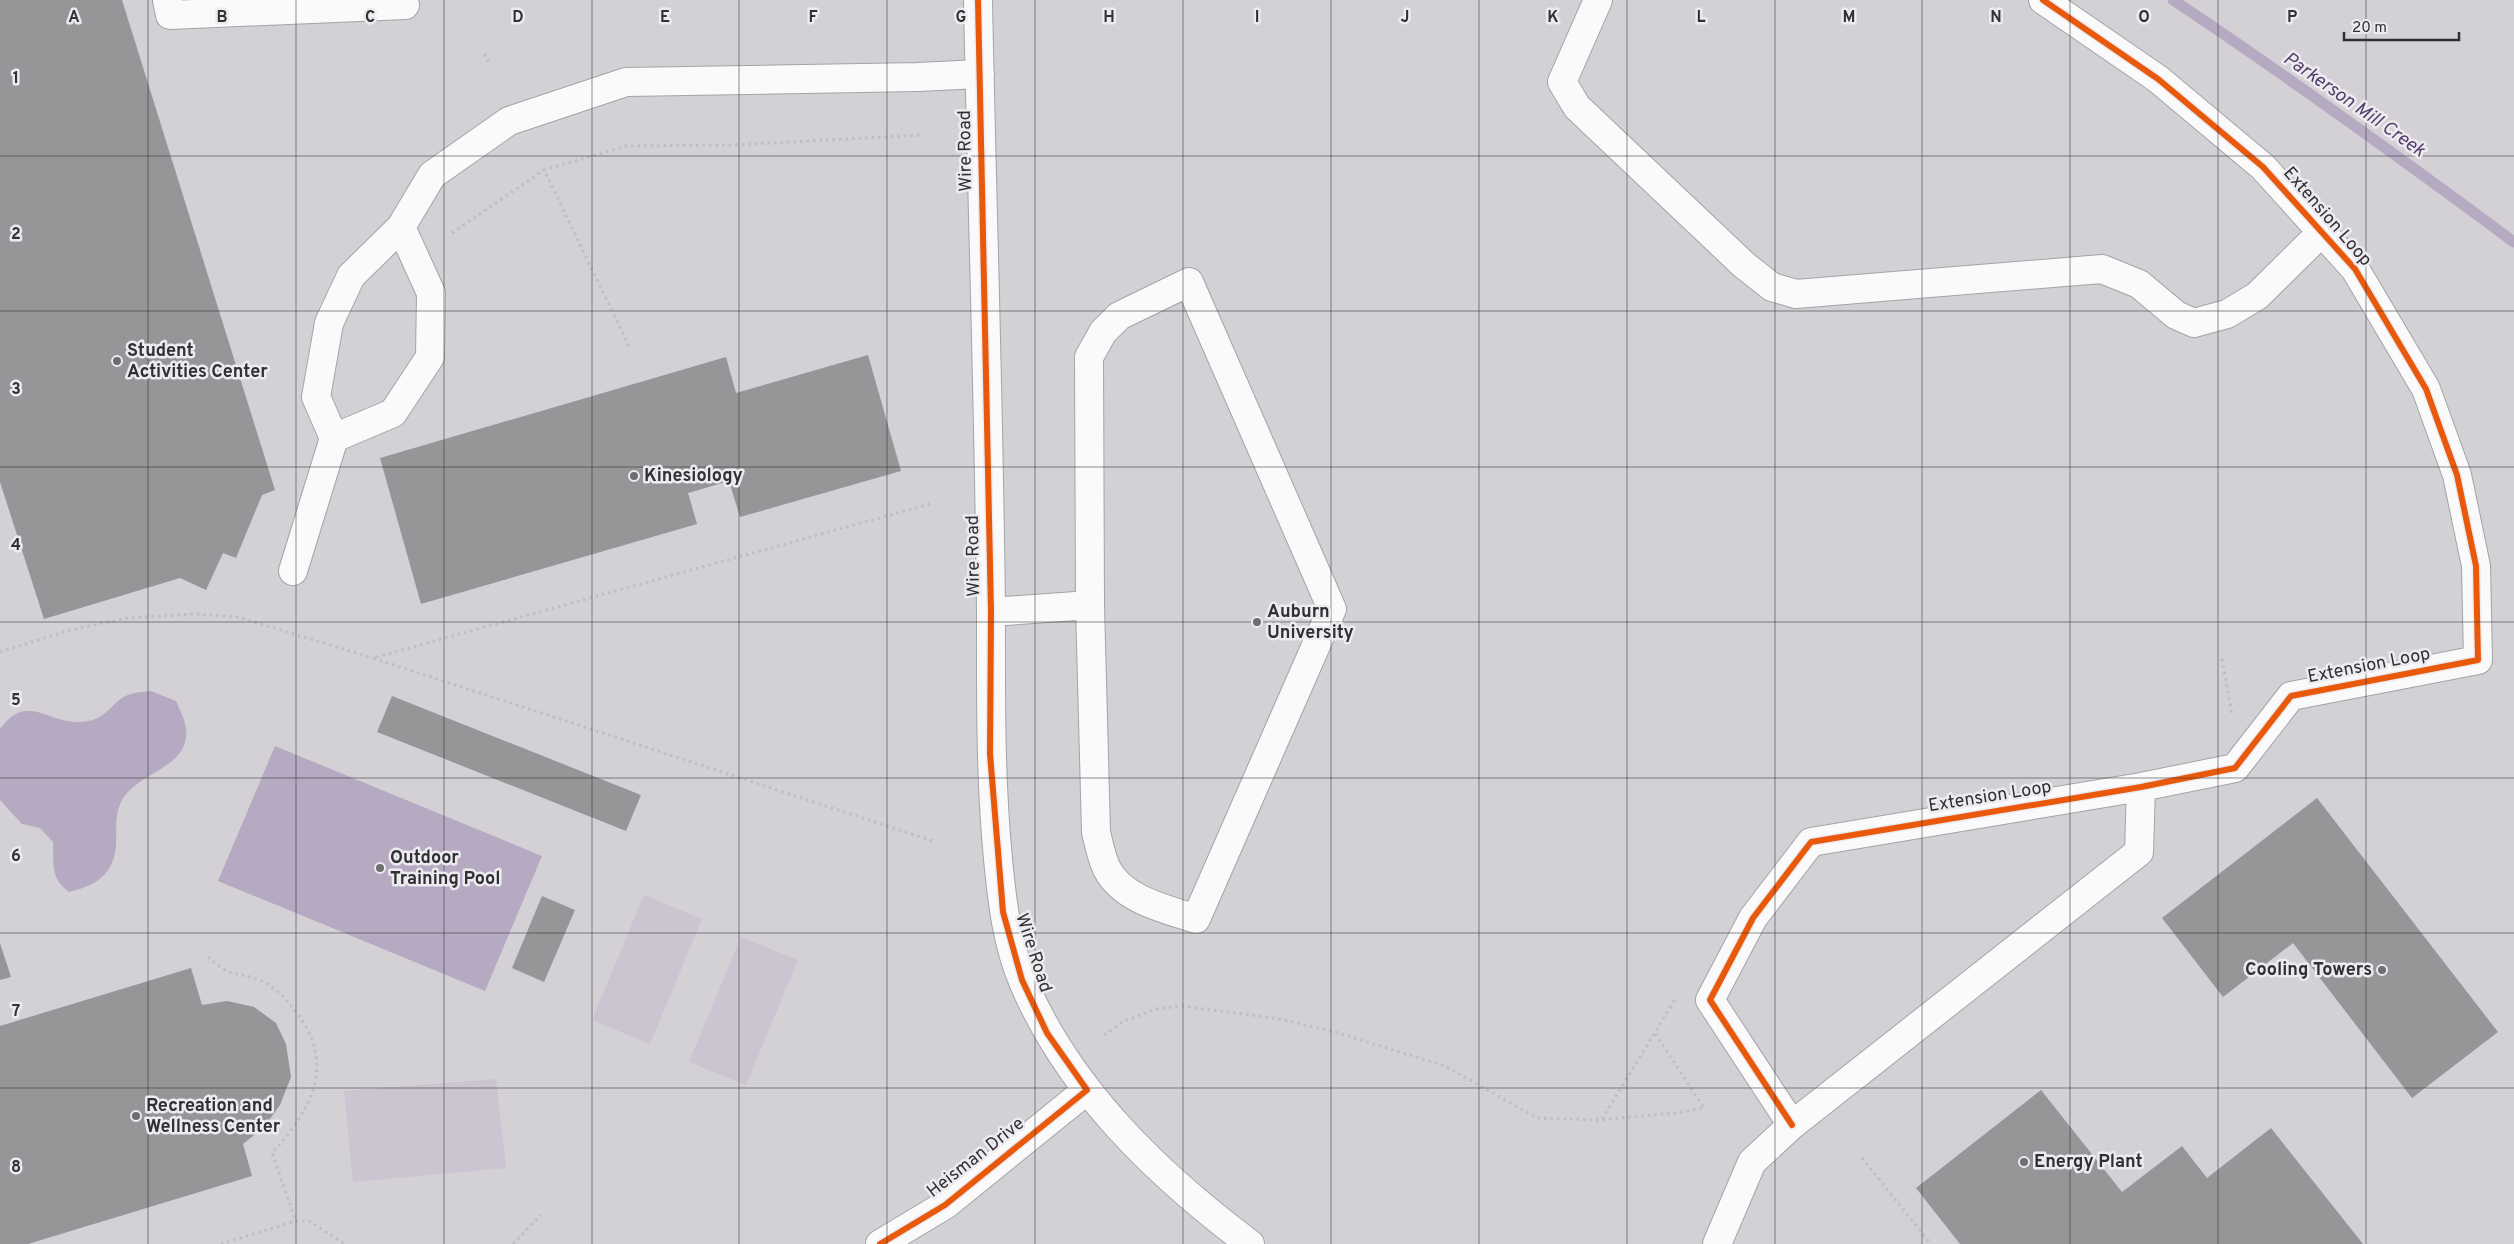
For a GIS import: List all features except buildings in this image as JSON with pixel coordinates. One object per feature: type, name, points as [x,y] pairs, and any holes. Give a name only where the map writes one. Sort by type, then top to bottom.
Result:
[{"type":"street","points":[[167,0],[170,15],[405,5]]},
{"type":"street","name":"Wire Road","points":[[978,0],[991,612],[990,754],[1003,912],[1026,989],[1047,1033],[1087,1090],[1116,1123],[1201,1207],[1250,1244]]},
{"type":"street","points":[[1598,0],[1562,82],[1577,107],[1744,265],[1772,287],[1796,294],[2102,269],[2139,284],[2176,315],[2194,323],[2227,314],[2257,296],[2322,232]]},
{"type":"street","name":"Extension Loop","points":[[1792,1125],[1710,1000],[1753,918],[1810,842],[2141,787],[2235,768],[2291,696],[2478,660],[2476,566],[2457,475],[2426,388],[2356,269],[2263,167],[2248,154],[2158,79],[2043,0]]},
{"type":"street","points":[[293,571],[334,438],[316,397],[329,323],[351,276],[401,226],[432,175],[509,121],[626,82],[918,77],[980,74]]},
{"type":"street","points":[[334,438],[393,413],[430,357],[431,293],[401,226]]},
{"type":"street","points":[[1189,282],[1332,609],[1196,919],[1141,899],[1122,886],[1108,870],[1100,851],[1096,832],[1090,605],[1089,357],[1103,332],[1119,316],[1189,282]]},
{"type":"street","points":[[991,612],[1090,605]]},
{"type":"street","points":[[1718,1244],[1752,1162],[1792,1125],[2139,852],[2141,787]]},
{"type":"street","name":"Heisman Drive","points":[[880,1244],[945,1205],[1087,1090]]},
{"type":"path","points":[[484,54],[490,64]]},
{"type":"path","points":[[452,233],[544,170],[626,146],[733,145],[923,135]]},
{"type":"path","points":[[544,170],[629,346]]},
{"type":"path","points":[[373,658],[930,504]]},
{"type":"path","points":[[0,652],[70,630],[128,618],[194,614],[238,617],[373,658],[933,840]]},
{"type":"path","points":[[208,957],[228,972],[262,981],[284,996],[303,1021],[316,1051],[317,1077],[309,1104],[292,1130],[272,1153],[296,1221]]},
{"type":"path","points":[[1104,1035],[1122,1022],[1156,1009],[1182,1006],[1280,1019],[1335,1032],[1445,1066],[1537,1118],[1597,1120],[1676,1113],[1704,1108],[1655,1033]]},
{"type":"path","points":[[1862,1158],[1931,1244]]},
{"type":"path","points":[[513,1244],[541,1215]]},
{"type":"path","points":[[221,1244],[296,1221],[309,1221],[345,1244]]},
{"type":"shaded area","name":"Auburn University","points":[[0,0],[2514,0],[2514,1244],[0,1244]]},
{"type":"shaded area","points":[[151,691],[176,701],[186,730],[183,748],[171,762],[136,785],[122,800],[117,817],[114,855],[111,864],[102,878],[87,886],[69,892],[63,887],[54,870],[53,842],[40,828],[22,824],[0,800],[0,729],[10,718],[19,712],[28,711],[67,721],[79,722],[96,719],[122,698],[128,695]]},
{"type":"shaded area","name":"Outdoor Training Pool","points":[[275,746],[542,856],[485,991],[218,881]]},
{"type":"shaded area","points":[[644,895],[702,919],[650,1044],[592,1020]]},
{"type":"shaded area","points":[[741,937],[798,960],[746,1085],[689,1062]]},
{"type":"shaded area","points":[[496,1079],[506,1168],[353,1182],[344,1091]]},
{"type":"waterway","name":"Parkerson Mill Creek","points":[[2173,0],[2345,119],[2514,242]]},
{"type":"cycle path","points":[[880,1244],[945,1205],[1087,1090],[1047,1033],[1022,980],[1003,912],[990,754],[991,612],[978,0]]},
{"type":"cycle path","points":[[1792,1125],[1710,1000],[1753,918],[1811,842],[2141,787],[2235,768],[2291,696],[2478,660],[2476,566],[2457,475],[2426,389],[2355,269],[2263,167],[2158,79],[2043,0]]},
{"type":"place","name":"Student Activities Center","points":[[117,361]]},
{"type":"place","name":"Kinesiology","points":[[634,476]]},
{"type":"place","name":"Auburn University","points":[[1257,622]]},
{"type":"place","name":"Outdoor Training Pool","points":[[380,868]]},
{"type":"place","name":"Cooling Towers","points":[[2382,970]]},
{"type":"place","name":"Recreation and Wellness Center","points":[[136,1116]]},
{"type":"place","name":"Energy Plant","points":[[2024,1162]]}]
